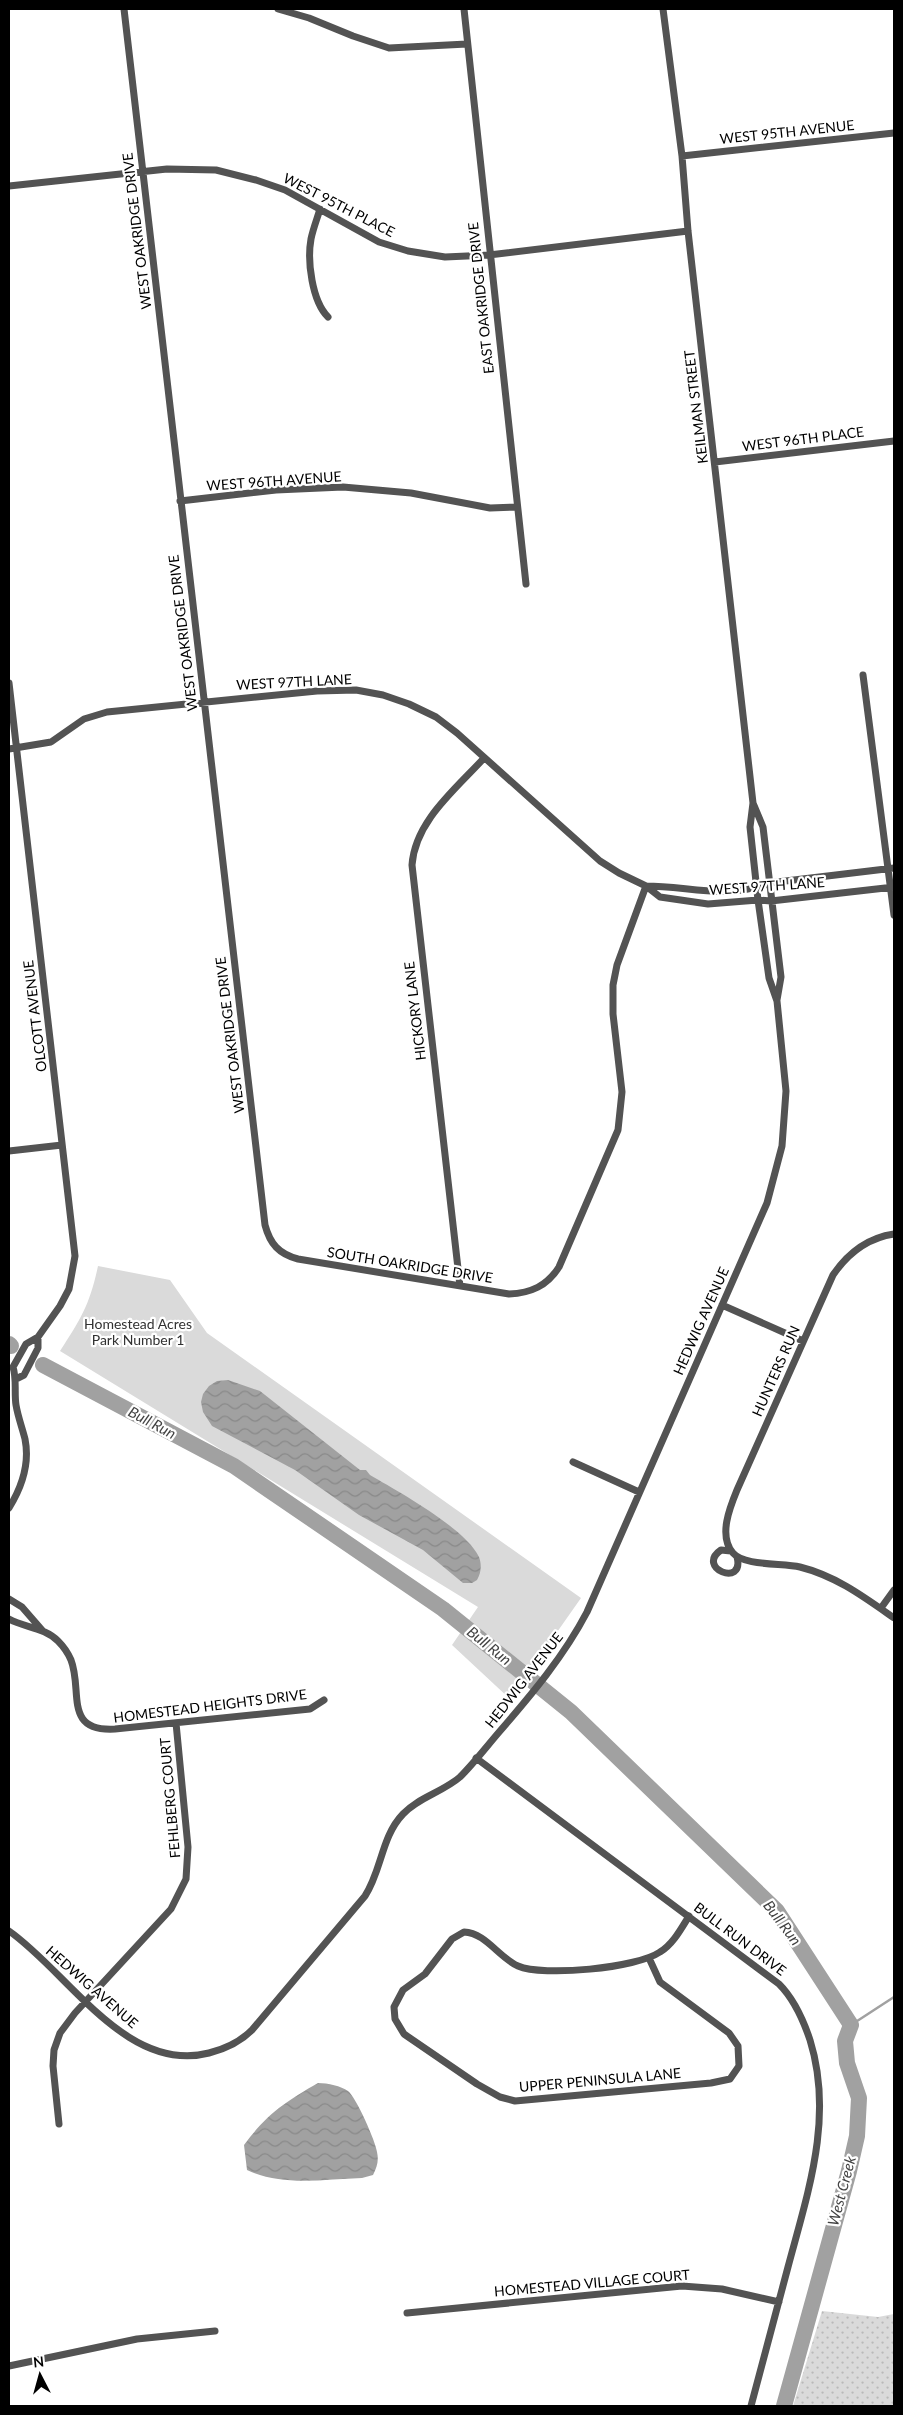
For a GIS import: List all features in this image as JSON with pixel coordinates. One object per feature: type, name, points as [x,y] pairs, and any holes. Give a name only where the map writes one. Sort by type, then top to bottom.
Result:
[{"type":"street","name":"WEST OAKRIDGE DRIVE","points":[[124,9],[265,1225],[269,1238],[278,1251]]},
{"type":"street","points":[[278,9],[309,18],[389,48],[467,44]]},
{"type":"street","name":"EAST OAKRIDGE DRIVE","points":[[464,9],[489,255],[526,584]]},
{"type":"street","name":"KEILMAN STREET","points":[[663,9],[682,156],[688,231],[754,802],[763,827],[771,901]]},
{"type":"street","name":"WEST 95TH AVENUE","points":[[682,156],[894,133]]},
{"type":"street","name":"WEST 95TH PLACE","points":[[9,186],[142,171],[188,168],[227,172],[270,184],[320,209],[370,238],[403,250],[445,257],[489,255],[688,231]]},
{"type":"street","points":[[320,209],[310,241],[310,256],[315,296],[328,317]]},
{"type":"street","name":"WEST 96TH PLACE","points":[[715,462],[894,441]]},
{"type":"street","name":"WEST 96TH AVENUE","points":[[180,500],[276,490],[343,488],[411,492],[490,508],[517,507]]},
{"type":"street","points":[[864,675],[891,868],[894,915]]},
{"type":"street","name":"OLCOTT AVENUE","points":[[9,683],[13,749],[74,1244],[74,1266],[65,1298],[38,1336],[26,1344],[13,1367],[16,1379],[15,1398],[25,1440],[26,1460],[19,1491],[9,1508]]},
{"type":"street","name":"WEST 97TH LANE","points":[[13,749],[51,742],[84,719],[99,713],[204,701],[331,690],[370,692],[409,704],[436,717],[457,733],[600,860],[619,873],[646,886],[660,897],[685,902],[717,904],[758,900],[771,901],[893,887]]},
{"type":"street","name":"HICKORY LANE","points":[[460,1286],[412,865],[415,845],[425,825],[484,758]]},
{"type":"street","name":"KEILMAN STREET","points":[[754,802],[750,827],[758,900]]},
{"type":"street","name":"WEST 97TH LANE","points":[[646,886],[712,892],[891,868]]},
{"type":"street","name":"SOUTH OAKRIDGE DRIVE","points":[[278,1251],[298,1259],[509,1294],[526,1293],[539,1288],[560,1267],[618,1130],[622,1092],[613,1014],[613,984],[620,956],[646,886]]},
{"type":"street","name":"HEDWIG AVENUE","points":[[758,900],[768,978],[777,1001]]},
{"type":"street","name":"HEDWIG AVENUE","points":[[9,1931],[86,2002],[128,2037],[162,2053],[195,2056],[222,2049],[244,2038],[365,1896],[378,1872],[388,1837],[403,1814],[424,1797],[458,1778],[545,1677],[580,1626],[767,1203],[782,1146],[786,1091],[777,1001],[781,977],[771,901]]},
{"type":"street","points":[[9,1151],[62,1145]]},
{"type":"street","name":"HUNTERS RUN","points":[[731,1551],[726,1536],[733,1500],[828,1284],[845,1259],[866,1242],[894,1234]]},
{"type":"street","points":[[722,1305],[803,1341]]},
{"type":"street","name":"OLCOTT AVENUE","points":[[16,1379],[24,1375],[38,1348],[38,1336]]},
{"type":"street","points":[[573,1462],[639,1492]]},
{"type":"street","points":[[737,1556],[738,1564],[734,1571],[726,1573],[718,1571],[714,1564],[715,1556],[721,1550],[731,1551],[744,1560],[786,1564],[819,1573],[855,1590],[894,1618]]},
{"type":"street","points":[[881,1608],[894,1590]]},
{"type":"street","name":"HOMESTEAD HEIGHTS DRIVE","points":[[9,1599],[22,1607],[42,1630],[58,1641],[68,1655],[73,1668],[80,1715],[89,1725],[96,1728],[109,1730],[310,1709],[324,1700]]},
{"type":"street","name":"HOMESTEAD HEIGHTS DRIVE","points":[[9,1619],[42,1630]]},
{"type":"street","name":"FEHLBERG COURT","points":[[59,2124],[53,2066],[54,2050],[64,2026],[171,1909],[184,1887],[188,1847],[176,1723]]},
{"type":"street","name":"BULL RUN DRIVE","points":[[476,1758],[689,1916],[786,1991],[803,2022],[816,2059],[820,2095],[818,2145],[813,2175],[751,2406]]},
{"type":"street","points":[[649,1958],[668,1946],[689,1916]]},
{"type":"street","name":"UPPER PENINSULA LANE","points":[[464,1932],[476,1934],[508,1961],[534,1971],[623,1965],[649,1958],[660,1982],[733,2037],[738,2046],[740,2058],[737,2072],[725,2081],[515,2101],[500,2097],[485,2089],[404,2034],[395,2019],[394,2007],[402,1990],[425,1974],[452,1939],[464,1932]]},
{"type":"street","name":"HOMESTEAD VILLAGE COURT","points":[[407,2314],[682,2286],[722,2289],[779,2302]]},
{"type":"street","points":[[9,2366],[137,2339],[215,2331]]},
{"type":"green space","name":"Homestead Acres Park Number 1","points":[[98,1266],[170,1280],[207,1333],[581,1598],[510,1699],[452,1645],[478,1607],[60,1351],[84,1311],[92,1291]]},
{"type":"green space","points":[[822,2311],[878,2317],[894,2314],[894,2406],[793,2406]]},
{"type":"water","points":[[228,1380],[260,1391],[360,1470],[366,1470],[370,1475],[414,1501],[460,1534],[479,1557],[481,1569],[477,1580],[472,1583],[463,1583],[423,1550],[359,1515],[295,1470],[212,1426],[203,1412],[201,1402],[203,1394],[209,1386],[217,1381]]},
{"type":"water","points":[[318,2083],[334,2085],[345,2089],[352,2095],[376,2147],[378,2161],[373,2175],[362,2178],[303,2181],[274,2179],[247,2170],[244,2145],[252,2134],[277,2110]]},
{"type":"waterway","name":"Bull Run","points":[[43,1365],[234,1466],[443,1609],[571,1712],[777,1911],[851,2025],[845,2041],[847,2063],[859,2098],[857,2136],[849,2171],[784,2406]]},
{"type":"waterway","name":"West Creek","points":[[851,2025],[894,1997]]}]
